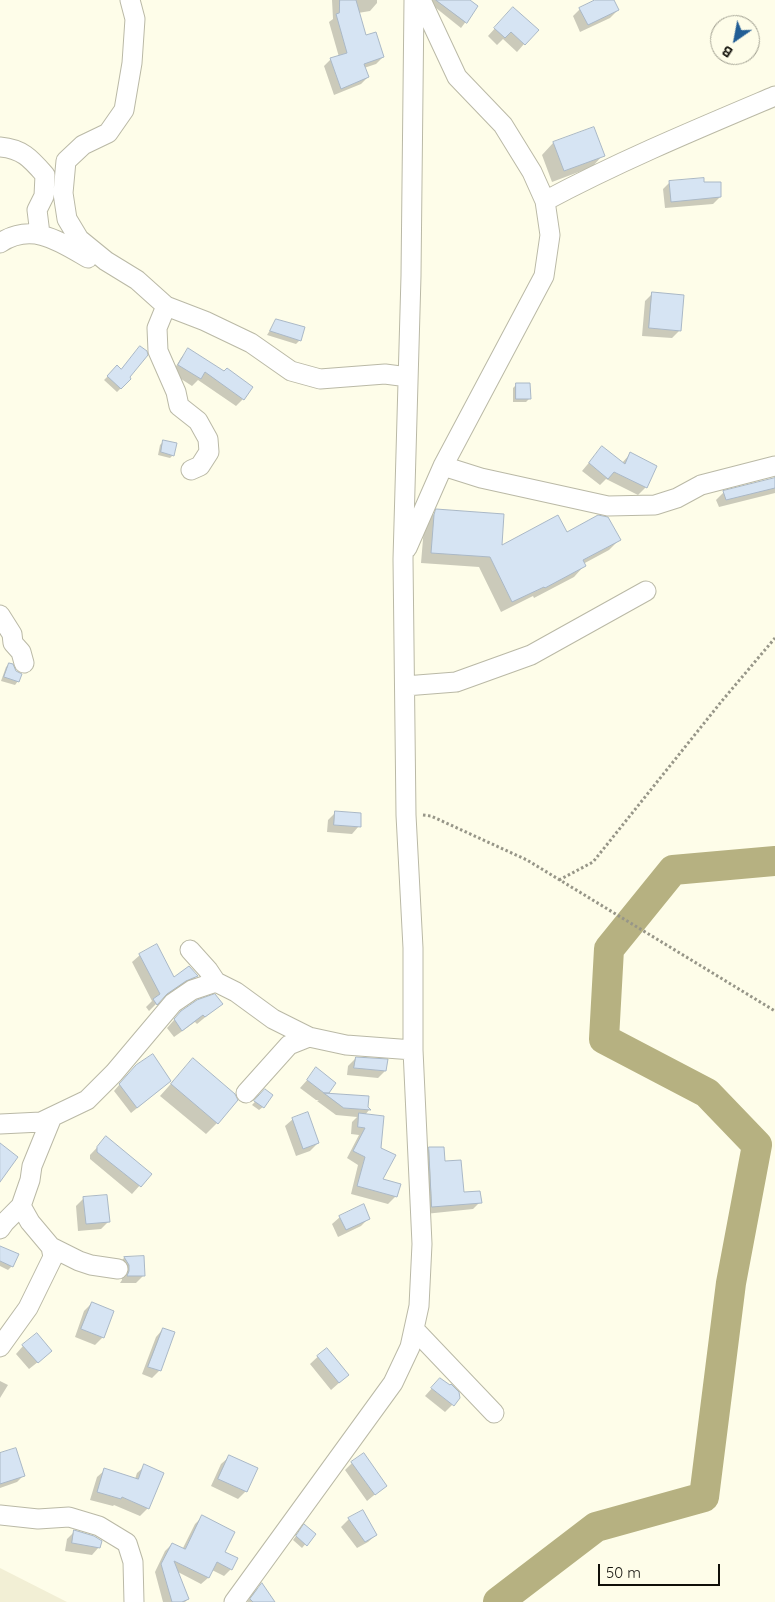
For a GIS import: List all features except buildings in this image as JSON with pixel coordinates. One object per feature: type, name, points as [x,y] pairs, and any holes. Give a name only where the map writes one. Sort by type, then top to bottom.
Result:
[{"type":"street","points":[[130,0],[135,19],[132,64],[124,110],[108,133],[83,145],[66,160],[63,193],[67,219],[78,239],[137,280],[166,306],[205,321],[251,343],[291,370],[320,379],[385,374],[408,377]]},
{"type":"street","points":[[234,1602],[393,1383],[410,1347],[419,1306],[422,1244],[413,1050],[413,948],[406,815],[403,558],[414,0]]},
{"type":"street","points":[[403,558],[443,466],[544,276],[550,235],[545,201],[532,172],[503,125],[457,77],[421,0]]},
{"type":"street","points":[[545,201],[642,152],[775,96]]},
{"type":"street","points":[[0,147],[13,148],[30,158],[46,176],[44,196],[37,210],[40,234]]},
{"type":"street","points":[[0,243],[12,235],[40,234],[68,246],[114,272],[137,280]]},
{"type":"street","points":[[166,306],[157,328],[158,351],[176,392],[179,406],[198,421],[208,439],[209,452],[200,466],[191,470]]},
{"type":"street","points":[[443,466],[481,478],[608,506],[655,505],[677,498],[701,485],[775,466]]},
{"type":"street","points":[[404,686],[456,682],[531,655],[646,591]]},
{"type":"street","points":[[0,615],[12,634],[13,643],[21,652],[24,663]]},
{"type":"street","points":[[190,950],[216,982],[236,992],[273,1019],[309,1037],[346,1045],[413,1050]]},
{"type":"street","points":[[0,1124],[41,1122],[86,1100],[114,1073],[173,1003],[192,990],[216,982]]},
{"type":"street","points":[[246,1093],[289,1045],[309,1037]]},
{"type":"street","points":[[0,1229],[21,1206],[30,1180],[32,1166],[52,1118]]},
{"type":"street","points":[[21,1206],[30,1222],[51,1247],[91,1265],[118,1268]]},
{"type":"street","points":[[0,1347],[28,1308],[45,1277],[53,1257],[51,1247]]},
{"type":"street","points":[[414,1330],[494,1413]]},
{"type":"street","points":[[0,1515],[38,1519],[69,1517],[99,1526],[127,1543],[133,1562],[134,1602]]},
{"type":"path","points":[[559,880],[593,862],[721,702],[775,638]]},
{"type":"path","points":[[406,815],[431,816],[527,860],[775,1011]]},
{"type":"shaded area","points":[[0,1568],[67,1602],[0,1602]]},
{"type":"waterway","points":[[498,1602],[596,1527],[704,1497],[731,1283],[757,1145],[707,1093],[604,1039],[609,949],[673,870],[775,861]]}]
